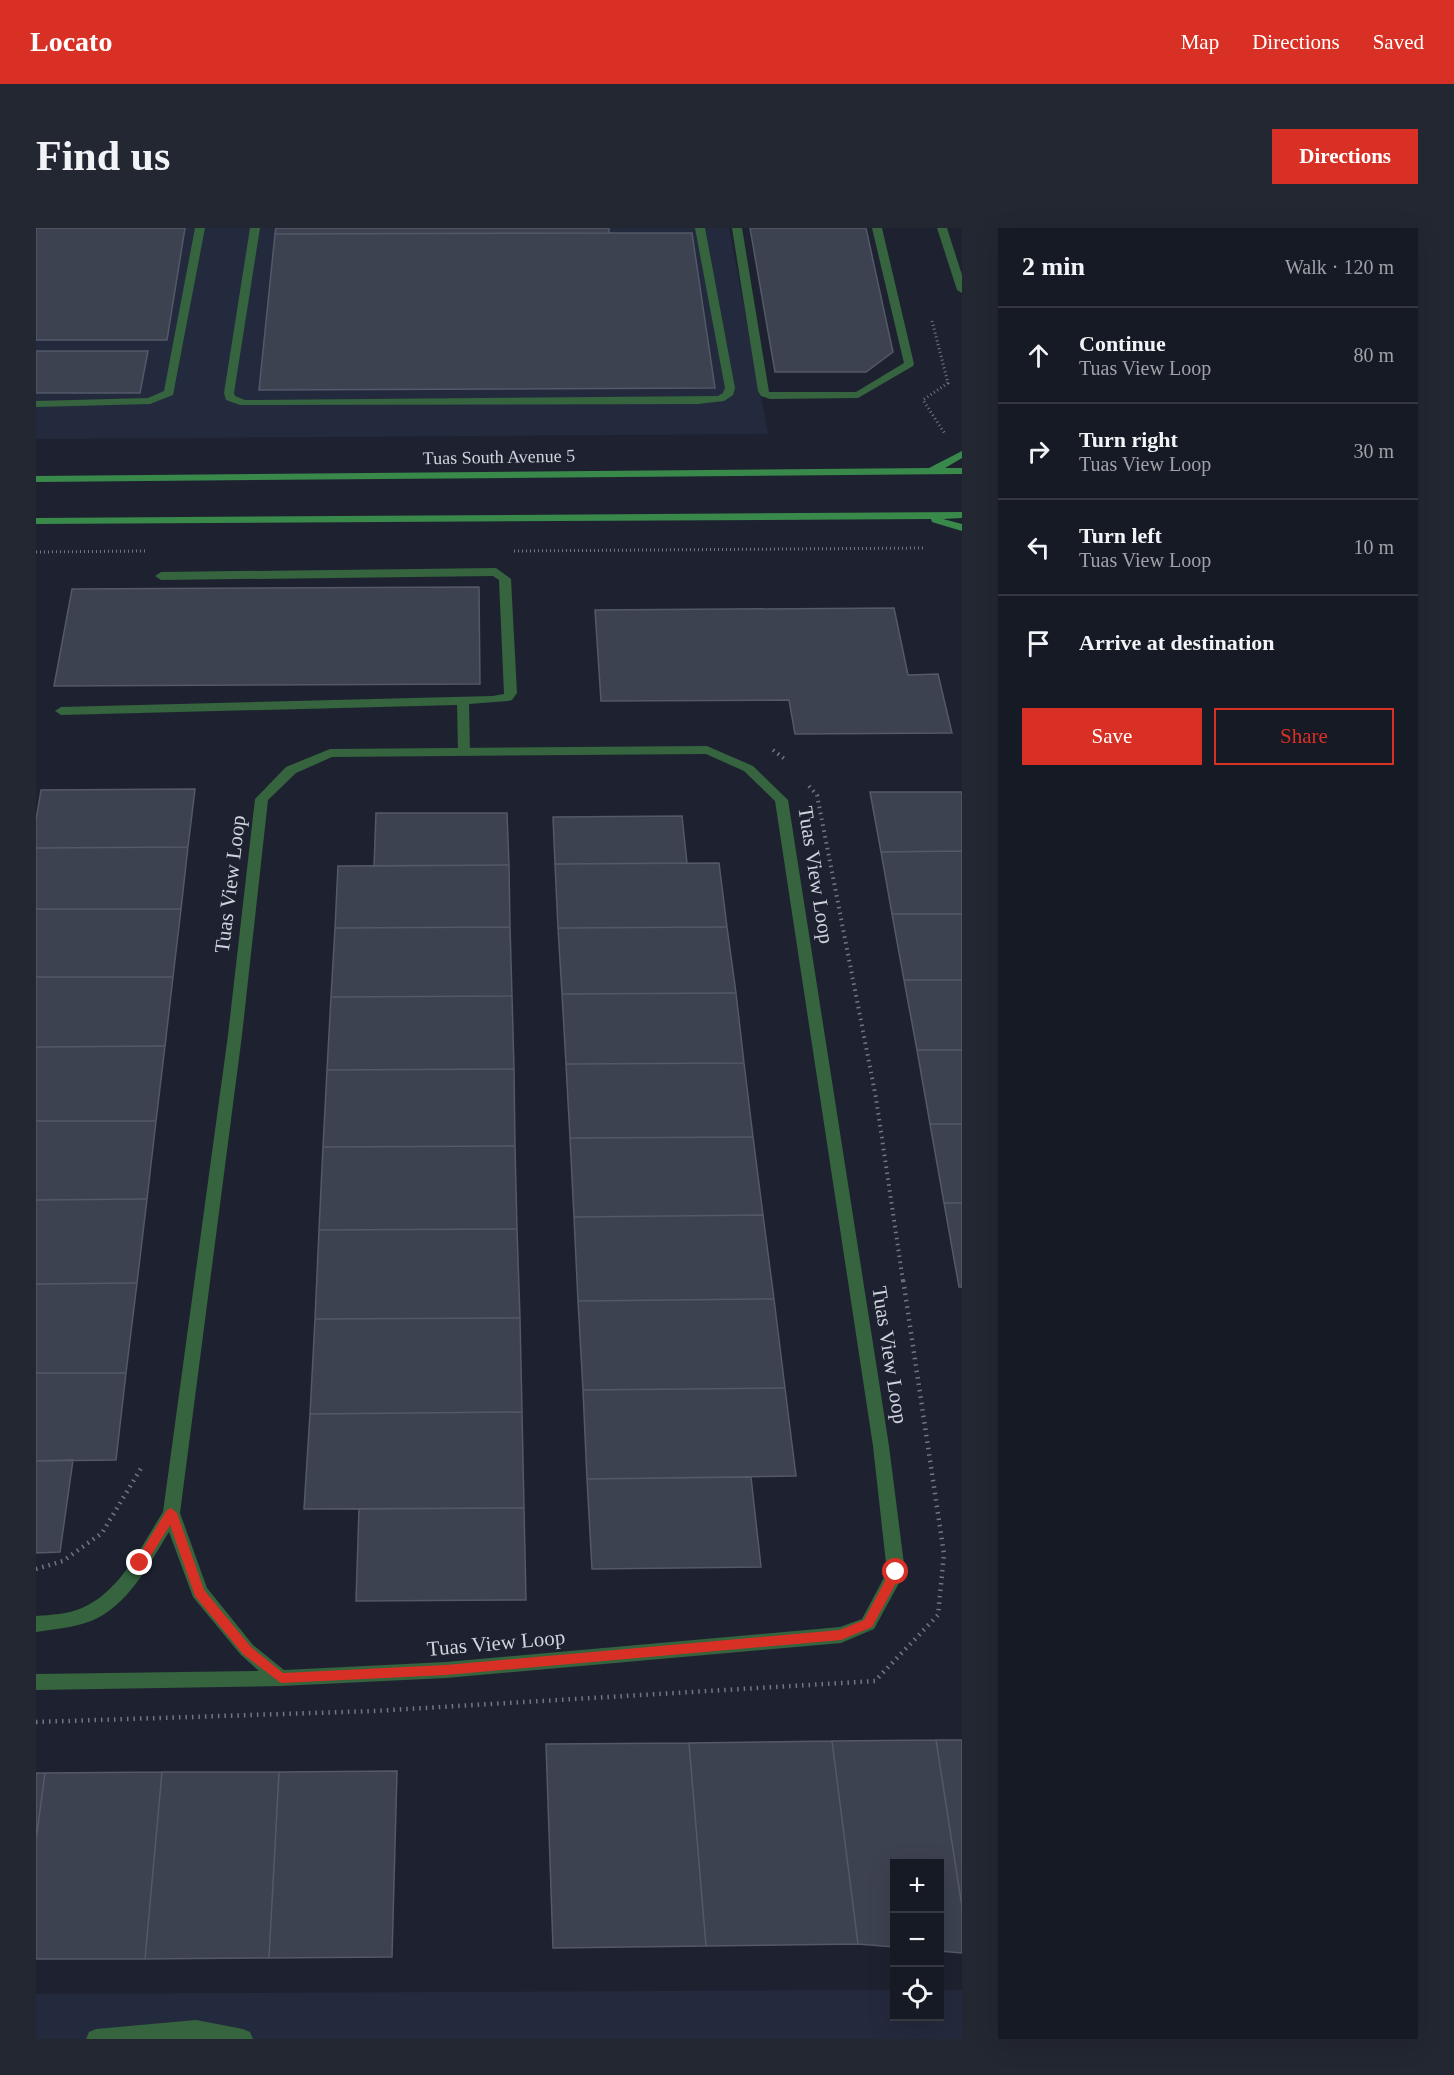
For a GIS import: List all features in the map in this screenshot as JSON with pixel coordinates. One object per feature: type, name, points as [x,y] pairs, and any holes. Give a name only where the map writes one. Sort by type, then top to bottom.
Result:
[{"type":"main road","points":[[930,471],[962,454]]},
{"type":"main road","name":"Tuas South Avenue 5","points":[[36,479],[962,471]]},
{"type":"main road","points":[[36,521],[962,515]]},
{"type":"main road","points":[[922,516],[962,528]]},
{"type":"street","points":[[36,404],[150,401],[170,393],[200,228]]},
{"type":"street","points":[[255,228],[229,393],[230,398],[244,403],[720,399],[728,395],[730,388],[700,228]]},
{"type":"street","points":[[737,228],[763,391],[771,396],[858,394],[909,364],[877,228]]},
{"type":"street","points":[[942,228],[962,290]]},
{"type":"street","points":[[61,711],[463,701],[502,699],[511,693],[505,579],[496,572],[161,576]]},
{"type":"street","points":[[463,701],[464,752]]},
{"type":"street","name":"Tuas View Loop","points":[[36,1624],[87,1615],[110,1600],[140,1563],[171,1513],[235,1035],[262,799],[291,770],[330,753],[707,750],[739,761],[760,776],[782,800],[881,1446],[896,1572],[868,1624],[841,1635],[446,1670],[281,1678],[36,1682]]},
{"type":"street","name":"Tuas View Loop","points":[[171,1513],[199,1592],[247,1650],[281,1678]]},
{"type":"street","points":[[96,2039],[195,2030],[243,2039]]},
{"type":"path","points":[[770,748],[786,761]]},
{"type":"path","points":[[36,1722],[374,1711],[875,1681],[938,1615],[944,1554],[876,1098],[817,795],[802,778]]},
{"type":"path","points":[[36,1569],[63,1561],[102,1533],[150,1455]]},
{"type":"shaded area","points":[[36,228],[729,228],[768,434],[36,439]]},
{"type":"shaded area","points":[[890,1990],[890,2021],[944,2021],[944,1990],[962,1990],[962,2039],[36,2039],[36,1994]]},
{"type":"building","points":[[36,228],[185,228],[167,340],[36,340]]},
{"type":"building","points":[[276,228],[609,228],[609,233],[275,234]]},
{"type":"building","points":[[750,228],[866,228],[893,352],[866,372],[775,372]]},
{"type":"building","points":[[692,233],[715,388],[259,390],[275,234]]},
{"type":"building","points":[[36,351],[148,351],[140,393],[36,393]]},
{"type":"building","points":[[479,587],[480,684],[54,686],[72,589]]},
{"type":"building","points":[[894,608],[908,675],[938,674],[952,733],[795,734],[789,700],[601,701],[595,610]]},
{"type":"building","points":[[195,789],[188,847],[36,848],[36,820],[41,790]]},
{"type":"building","points":[[870,792],[962,792],[962,851],[881,852]]},
{"type":"building","points":[[376,813],[507,813],[509,865],[374,866]]},
{"type":"building","points":[[682,816],[687,863],[555,864],[553,817]]},
{"type":"building","points":[[188,847],[181,909],[36,909],[36,848]]},
{"type":"building","points":[[962,851],[962,914],[892,914],[881,852]]},
{"type":"building","points":[[719,863],[727,927],[558,928],[555,864]]},
{"type":"building","points":[[509,865],[510,927],[335,928],[338,866]]},
{"type":"building","points":[[36,909],[181,909],[173,977],[36,977]]},
{"type":"building","points":[[892,914],[962,914],[962,980],[904,980]]},
{"type":"building","points":[[510,927],[512,996],[331,997],[335,928]]},
{"type":"building","points":[[727,927],[736,993],[562,994],[558,928]]},
{"type":"building","points":[[36,977],[173,977],[165,1046],[36,1047]]},
{"type":"building","points":[[904,980],[962,980],[962,1050],[917,1050]]},
{"type":"building","points":[[736,993],[744,1063],[566,1064],[562,994]]},
{"type":"building","points":[[512,996],[514,1069],[327,1070],[331,997]]},
{"type":"building","points":[[165,1046],[156,1121],[36,1121],[36,1047]]},
{"type":"building","points":[[917,1050],[962,1050],[962,1124],[930,1124]]},
{"type":"building","points":[[744,1063],[753,1137],[570,1138],[566,1064]]},
{"type":"building","points":[[514,1069],[515,1146],[323,1147],[327,1070]]},
{"type":"building","points":[[36,1121],[156,1121],[147,1199],[36,1200]]},
{"type":"building","points":[[930,1124],[962,1124],[962,1203],[944,1203]]},
{"type":"building","points":[[753,1137],[763,1215],[574,1217],[570,1138]]},
{"type":"building","points":[[515,1146],[517,1229],[319,1230],[323,1147]]},
{"type":"building","points":[[147,1199],[137,1283],[36,1284],[36,1200]]},
{"type":"building","points":[[944,1203],[962,1203],[962,1287],[959,1287]]},
{"type":"building","points":[[763,1215],[774,1299],[578,1301],[574,1217]]},
{"type":"building","points":[[517,1229],[520,1318],[315,1319],[319,1230]]},
{"type":"building","points":[[137,1283],[126,1373],[36,1373],[36,1284]]},
{"type":"building","points":[[774,1299],[785,1388],[583,1390],[578,1301]]},
{"type":"building","points":[[520,1318],[522,1412],[310,1414],[315,1319]]},
{"type":"building","points":[[36,1373],[126,1373],[116,1460],[36,1461]]},
{"type":"building","points":[[785,1388],[796,1476],[587,1479],[583,1390]]},
{"type":"building","points":[[522,1412],[524,1508],[304,1509],[310,1414]]},
{"type":"building","points":[[73,1460],[60,1552],[36,1553],[36,1461]]},
{"type":"building","points":[[751,1477],[761,1567],[592,1569],[587,1479]]},
{"type":"building","points":[[524,1508],[526,1600],[356,1601],[359,1509]]},
{"type":"building","points":[[936,1740],[962,1740],[962,1907]]},
{"type":"building","points":[[936,1740],[962,1907],[962,1953],[944,1951],[944,1859],[890,1859],[890,1947],[858,1944],[832,1741]]},
{"type":"building","points":[[832,1741],[858,1944],[706,1946],[689,1743]]},
{"type":"building","points":[[689,1743],[706,1946],[553,1948],[546,1744]]},
{"type":"building","points":[[397,1771],[392,1957],[269,1958],[279,1772]]},
{"type":"building","points":[[162,1772],[279,1772],[269,1958],[145,1959]]},
{"type":"building","points":[[162,1772],[145,1959],[36,1959],[36,1840],[45,1773]]},
{"type":"building","points":[[36,1773],[45,1773],[36,1840]]},
{"type":"route","points":[[140,1563],[171,1513],[199,1592],[247,1650],[281,1678],[446,1670],[841,1635],[868,1624],[896,1572]]}]
